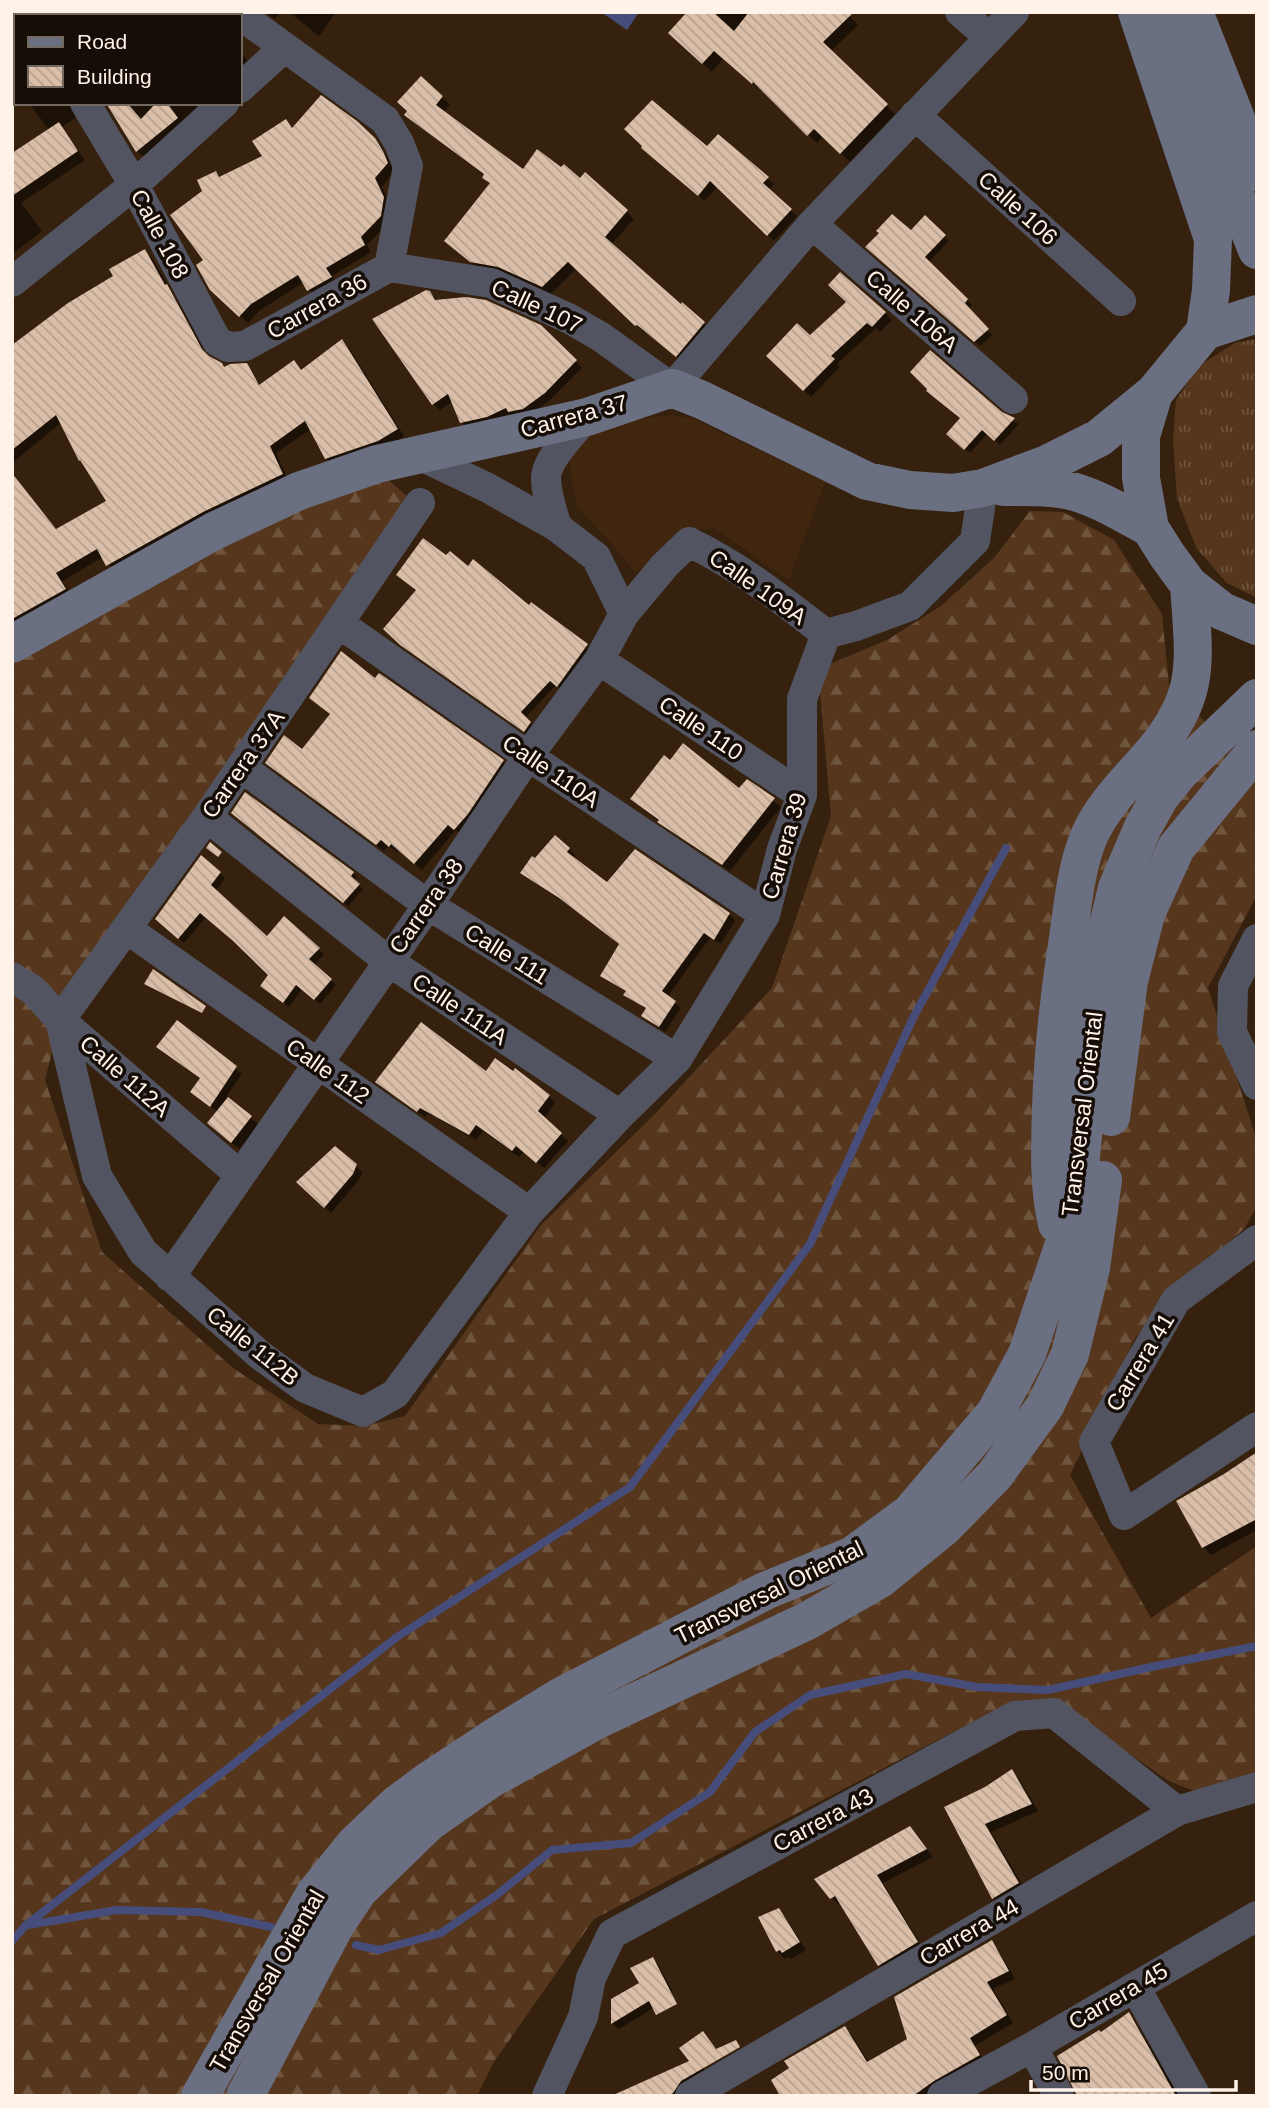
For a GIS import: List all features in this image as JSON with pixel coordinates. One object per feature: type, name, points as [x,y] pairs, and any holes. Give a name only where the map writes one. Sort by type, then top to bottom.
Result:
[{"type":"main road","points":[[1137,12],[1213,239],[1211,290],[1205,331],[1154,393],[1141,436],[1141,478],[1150,528],[1189,584],[1222,611],[1257,626]]},
{"type":"main road","points":[[1162,12],[1257,250]]},
{"type":"main road","points":[[1194,12],[1257,172]]},
{"type":"main road","points":[[1205,331],[1257,314]]},
{"type":"main road","name":"Carrera 37","points":[[12,644],[214,531],[299,491],[377,464],[587,417],[672,388]]},
{"type":"main road","name":"Calle 107","points":[[672,388],[867,481],[910,490],[953,493],[983,488],[1036,487],[1073,492],[1104,503],[1150,528]]},
{"type":"main road","name":"Calle 107","points":[[983,488],[1047,464],[1099,438],[1154,393]]},
{"type":"main road","points":[[1062,1246],[1052,1202],[1050,1138],[1058,992],[1075,888],[1090,835],[1110,801],[1174,727],[1184,706],[1194,659],[1189,584]]},
{"type":"main road","name":"Transversal Oriental","points":[[201,2096],[314,1895],[355,1844],[396,1805],[471,1752],[560,1697],[765,1591],[853,1555],[910,1513],[995,1413],[1027,1353],[1076,1208],[1098,983],[1105,934],[1117,888],[1143,827],[1160,797],[1180,772],[1257,698]]},
{"type":"main road","name":"Transversal Oriental","points":[[245,2096],[335,1926],[359,1890],[428,1823],[489,1780],[599,1719],[807,1621],[880,1579],[944,1527],[994,1476],[1045,1406],[1070,1354],[1091,1268],[1121,1030],[1129,981],[1146,914],[1176,848],[1251,760]]},
{"type":"street","points":[[960,12],[989,37]]},
{"type":"street","points":[[672,388],[812,223],[1014,12]]},
{"type":"street","points":[[242,16],[385,120],[399,143],[408,166],[388,267]]},
{"type":"street","points":[[242,86],[284,48]]},
{"type":"street","name":"Calle 108","points":[[86,105],[134,185],[217,341],[228,346],[245,346]]},
{"type":"street","points":[[12,282],[134,185],[221,105]]},
{"type":"street","name":"Calle 106","points":[[915,115],[1121,301]]},
{"type":"street","name":"Calle 106A","points":[[812,223],[1013,399]]},
{"type":"street","name":"Carrera 36","points":[[245,346],[388,267]]},
{"type":"street","name":"Calle 107","points":[[388,267],[491,283],[570,319],[601,337],[672,388]]},
{"type":"street","points":[[557,527],[548,496],[546,474],[566,439],[587,417]]},
{"type":"street","points":[[419,456],[488,488],[557,527],[596,557],[624,614]]},
{"type":"street","points":[[826,634],[910,606],[975,541],[983,488]]},
{"type":"street","name":"Carrera 37A","points":[[60,1020],[241,767],[420,503]]},
{"type":"street","name":"Calle 109A","points":[[689,541],[718,556],[767,588],[826,634]]},
{"type":"street","name":"Carrera 38","points":[[170,1277],[528,756],[599,660],[624,614],[689,541]]},
{"type":"street","name":"Calle 110A","points":[[340,624],[528,756],[765,915]]},
{"type":"street","name":"Carrera 39","points":[[529,1212],[677,1059],[765,915],[782,849],[802,795],[802,699],[826,634]]},
{"type":"street","name":"Calle 110","points":[[599,660],[802,795]]},
{"type":"street","name":"Calle 111","points":[[241,767],[428,905],[677,1059]]},
{"type":"street","name":"Calle 111A","points":[[206,817],[388,961],[620,1115]]},
{"type":"street","name":"Calle 112","points":[[127,929],[529,1212]]},
{"type":"street","points":[[1257,939],[1233,986],[1232,1032],[1257,1085]]},
{"type":"street","name":"Calle 112A","points":[[12,977],[33,990],[60,1020],[240,1175]]},
{"type":"street","name":"Calle 112B","points":[[60,1020],[97,1175],[143,1252],[260,1354],[305,1388],[363,1412],[395,1394],[529,1212]]},
{"type":"street","name":"Carrera 41","points":[[1257,1240],[1177,1300],[1094,1442],[1124,1515],[1257,1427]]},
{"type":"street","name":"Carrera 43","points":[[547,2096],[583,2017],[590,1978],[612,1934],[1015,1716],[1054,1713],[1177,1811]]},
{"type":"street","name":"Carrera 44","points":[[690,2096],[1177,1811],[1257,1787]]},
{"type":"street","name":"Carrera 45","points":[[942,2096],[1135,1987],[1253,1927]]},
{"type":"street","points":[[1135,1987],[1196,2096]]},
{"type":"street","points":[[1031,2047],[1059,2096]]},
{"type":"shaded area","points":[[672,415],[694,419],[825,482],[789,580],[714,528],[678,533],[647,566],[635,573],[578,508],[570,460],[580,444],[602,429],[645,418]]},
{"type":"green space","points":[[1257,339],[1257,598],[1227,583],[1197,549],[1177,499],[1173,439],[1176,400],[1199,366],[1235,343]]},
{"type":"green space","points":[[379,472],[407,496],[402,523],[60,1020],[45,1080],[102,1252],[233,1368],[318,1424],[365,1426],[405,1416],[541,1225],[654,1115],[772,988],[831,816],[818,669],[887,640],[941,606],[994,558],[1030,511],[1063,512],[1114,540],[1162,614],[1169,685],[1257,776],[1257,895],[1208,988],[1257,1141],[1257,1206],[1244,1229],[1170,1292],[1134,1340],[1070,1475],[1151,1618],[1257,1546],[1257,1774],[1194,1791],[1169,1781],[1059,1705],[1005,1705],[594,1919],[494,2062],[477,2096],[12,2096],[12,644]]},
{"type":"water","points":[[601,12],[639,12],[627,30]]},
{"type":"building","points":[[687,12],[713,12],[734,31],[749,12],[854,12],[823,42],[888,104],[840,154],[814,129],[807,136],[753,82],[752,84],[714,51],[702,64],[668,33]]},
{"type":"building","points":[[421,76],[443,96],[436,105],[523,169],[537,149],[561,167],[564,164],[580,178],[585,172],[628,210],[605,237],[705,322],[676,357],[635,326],[568,262],[542,287],[498,267],[470,262],[444,241],[490,183],[482,178],[484,174],[404,115],[407,111],[397,102]]},
{"type":"building","points":[[321,95],[357,121],[375,138],[383,151],[388,163],[375,178],[384,197],[381,216],[361,237],[365,245],[326,268],[332,277],[307,291],[298,275],[251,304],[239,317],[210,290],[196,265],[203,260],[170,215],[202,191],[197,180],[216,171],[219,177],[262,156],[252,141],[286,119],[292,128]]},
{"type":"building","points":[[652,100],[707,146],[718,134],[769,177],[763,183],[792,209],[767,236],[710,181],[698,196],[641,148],[624,129]]},
{"type":"building","points":[[107,105],[129,105],[141,119],[154,105],[168,105],[178,118],[136,152]]},
{"type":"building","points":[[59,122],[78,151],[12,196],[12,153]]},
{"type":"building","points":[[892,214],[911,230],[925,215],[946,235],[925,257],[968,299],[965,303],[989,329],[974,342],[865,247]]},
{"type":"building","points":[[145,249],[202,349],[224,367],[247,363],[259,385],[294,360],[301,370],[342,339],[398,429],[378,441],[325,459],[305,421],[270,446],[283,474],[203,512],[106,566],[97,549],[56,573],[66,589],[12,619],[12,473],[56,529],[106,501],[79,461],[56,415],[12,450],[12,345],[68,303],[113,276],[109,269]]},
{"type":"building","points":[[840,272],[886,312],[872,327],[867,323],[831,356],[835,359],[803,391],[766,356],[797,323],[810,335],[846,302],[828,285]]},
{"type":"building","points":[[426,290],[430,291],[435,300],[466,297],[486,300],[541,325],[577,360],[545,393],[523,409],[508,412],[506,408],[487,417],[460,423],[448,394],[432,405],[372,319]]},
{"type":"building","points":[[930,350],[1002,412],[1015,418],[994,441],[982,430],[964,450],[946,434],[960,418],[926,391],[910,372]]},
{"type":"building","points":[[423,538],[446,555],[450,551],[468,566],[473,559],[529,605],[531,602],[588,644],[557,687],[550,681],[521,712],[531,722],[524,732],[400,645],[383,629],[416,590],[396,575]]},
{"type":"building","points":[[341,651],[375,678],[379,673],[504,760],[468,814],[454,830],[448,825],[414,864],[391,844],[389,847],[381,840],[376,845],[265,763],[284,735],[302,749],[330,714],[309,698]]},
{"type":"building","points":[[683,743],[739,788],[747,779],[775,798],[722,865],[657,822],[659,820],[630,799],[664,755],[670,760]]},
{"type":"building","points":[[245,792],[354,872],[351,876],[360,884],[343,903],[231,813]]},
{"type":"building","points":[[555,835],[570,848],[567,852],[607,882],[635,849],[730,913],[714,940],[704,933],[662,991],[676,1001],[659,1027],[641,1016],[646,1008],[623,995],[626,991],[600,976],[619,944],[559,898],[520,873],[532,856],[535,858]]},
{"type":"building","points":[[210,842],[222,852],[218,857],[206,848]]},
{"type":"building","points":[[201,855],[221,872],[211,885],[267,936],[284,916],[320,948],[309,959],[332,979],[314,1000],[296,985],[283,1003],[260,986],[268,975],[200,913],[178,939],[155,919]]},
{"type":"building","points":[[153,969],[206,1006],[202,1013],[144,984]]},
{"type":"building","points":[[177,1020],[237,1066],[210,1107],[190,1092],[200,1078],[156,1047]]},
{"type":"building","points":[[421,1022],[486,1071],[495,1058],[513,1071],[515,1068],[550,1095],[538,1111],[562,1133],[536,1163],[516,1146],[512,1151],[476,1125],[469,1135],[420,1108],[417,1112],[375,1082]]},
{"type":"building","points":[[228,1097],[252,1116],[231,1143],[207,1123]]},
{"type":"building","points":[[335,1146],[357,1164],[353,1174],[324,1208],[296,1182]]},
{"type":"building","points":[[1257,1452],[1257,1519],[1202,1548],[1176,1501]]},
{"type":"building","points":[[1012,1769],[1032,1804],[985,1824],[1019,1883],[992,1899],[944,1807],[985,1787]]},
{"type":"building","points":[[910,1826],[927,1849],[877,1875],[918,1942],[878,1966],[835,1896],[830,1899],[814,1879]]},
{"type":"building","points":[[779,1908],[800,1942],[782,1953],[780,1950],[776,1952],[758,1917]]},
{"type":"building","points":[[992,1940],[1009,1971],[987,1982],[1007,2015],[970,2038],[980,2055],[913,2096],[780,2096],[771,2080],[789,2068],[784,2061],[845,2026],[867,2062],[907,2039],[894,1997]]},
{"type":"building","points":[[653,1957],[677,2004],[656,2015],[649,2001],[611,2024],[611,1999],[639,1983],[630,1968]]},
{"type":"building","points":[[1129,2012],[1176,2096],[1077,2096],[1057,2056],[1099,2030],[1101,2032]]},
{"type":"building","points":[[703,2031],[716,2049],[736,2040],[740,2047],[681,2081],[668,2096],[611,2096],[689,2061],[679,2048]]},
{"type":"waterway","points":[[12,1941],[25,1926],[397,1637],[630,1487],[810,1244],[913,1018],[1006,848]]},
{"type":"waterway","points":[[356,1945],[379,1950],[441,1933],[498,1894],[552,1850],[631,1843],[710,1792],[755,1732],[810,1695],[906,1674],[977,1687],[1048,1690],[1257,1646]]},
{"type":"waterway","points":[[28,1925],[117,1910],[201,1912],[271,1927]]}]
